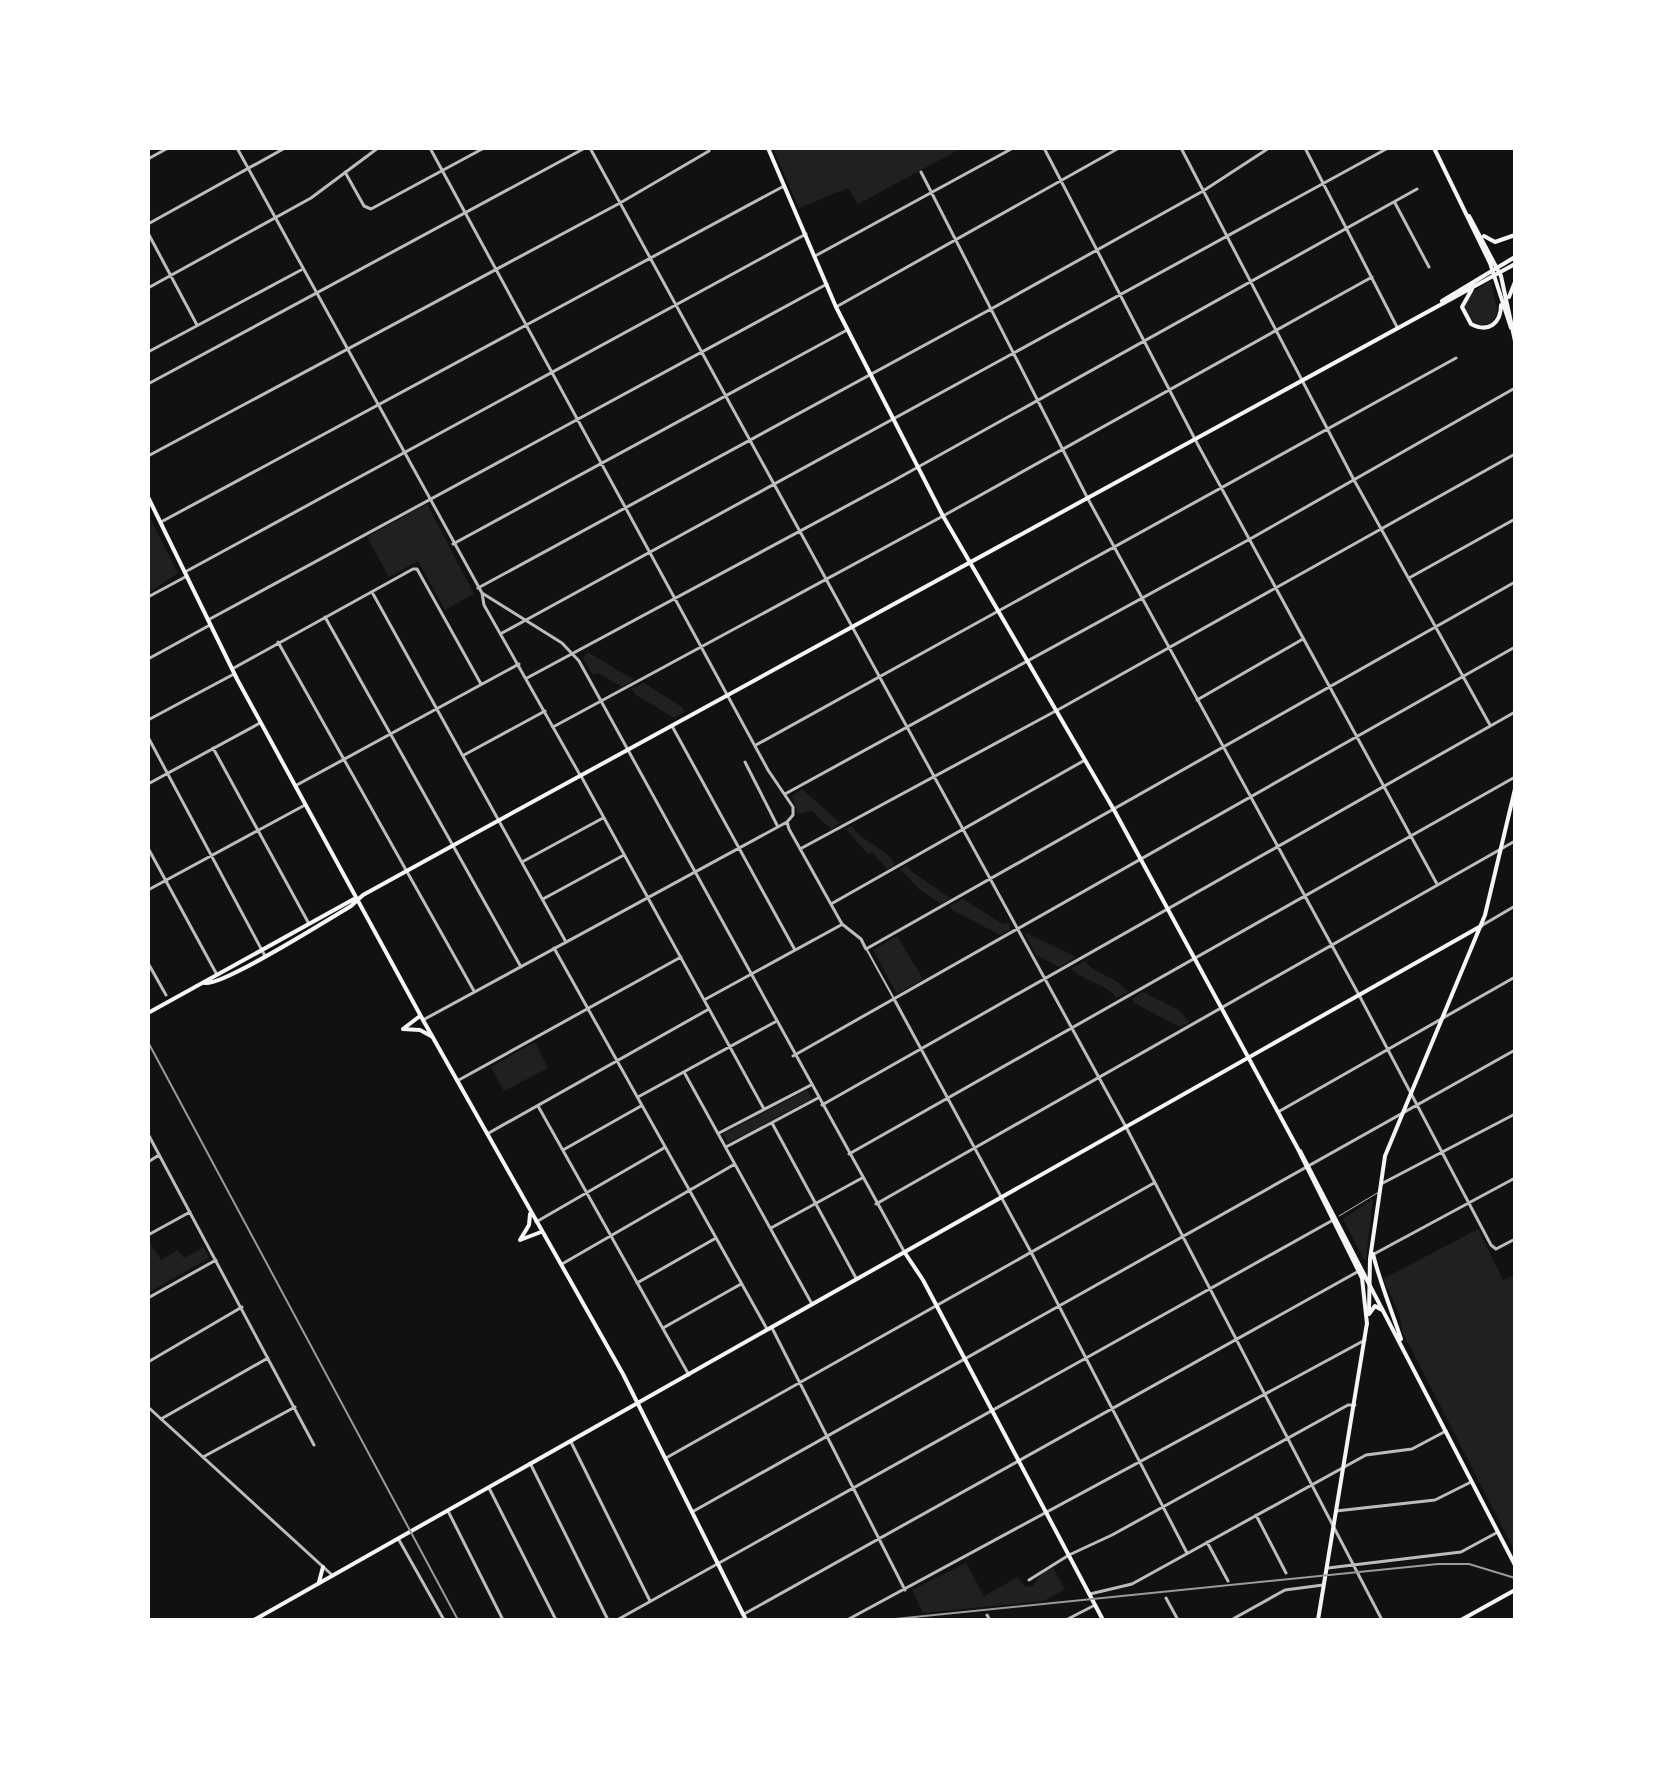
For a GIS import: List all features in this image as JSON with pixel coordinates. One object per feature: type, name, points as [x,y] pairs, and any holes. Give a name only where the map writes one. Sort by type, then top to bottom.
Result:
[{"type":"main road","points":[[768,148],[836,307],[943,516],[1114,810],[1195,957],[1369,1280],[1515,1565]]},
{"type":"main road","points":[[1434,148],[1492,261]]},
{"type":"main road","points":[[1467,214],[1481,233],[1510,307]]},
{"type":"main road","points":[[1481,233],[1495,242],[1515,235]]},
{"type":"main road","points":[[148,1013],[308,922],[356,899],[969,565],[1397,327],[1515,257]]},
{"type":"main road","points":[[1441,302],[1515,264]]},
{"type":"main road","points":[[1474,287],[1463,301],[1463,313],[1471,324],[1483,329],[1499,318],[1499,279]]},
{"type":"main road","points":[[1515,282],[1509,293],[1515,341]]},
{"type":"main road","points":[[1500,291],[1513,327]]},
{"type":"main road","points":[[149,501],[233,671],[356,899],[639,1404],[745,1617]]},
{"type":"main road","points":[[1318,1620],[1365,1340],[1369,1280],[1385,1156],[1481,926],[1503,848],[1515,789]]},
{"type":"main road","points":[[205,983],[222,979],[265,956],[351,906],[356,899]]},
{"type":"main road","points":[[254,1620],[1481,926]]},
{"type":"main road","points":[[422,1018],[403,1029],[420,1030],[432,1038]]},
{"type":"main road","points":[[530,1211],[529,1225],[520,1240],[541,1232]]},
{"type":"main road","points":[[1335,1219],[1364,1286],[1367,1324]]},
{"type":"main road","points":[[905,1253],[938,1307],[1103,1620]]},
{"type":"main road","points":[[1373,1254],[1377,1275],[1395,1311],[1406,1353]]},
{"type":"main road","points":[[1369,1312],[1377,1306],[1391,1323]]},
{"type":"main road","points":[[318,1584],[323,1567]]},
{"type":"main road","points":[[1461,1620],[1515,1590]]},
{"type":"street","points":[[148,159],[168,148]]},
{"type":"street","points":[[237,148],[301,270],[478,588],[574,654],[793,1056],[905,1253]]},
{"type":"street","points":[[148,224],[285,148]]},
{"type":"street","points":[[148,288],[311,198],[378,148]]},
{"type":"street","points":[[422,1018],[787,822],[794,809],[754,746],[430,148]]},
{"type":"street","points":[[345,172],[364,206],[371,209],[484,148]]},
{"type":"street","points":[[148,384],[588,148],[1126,1127],[1382,1620]]},
{"type":"street","points":[[815,256],[1013,148]]},
{"type":"street","points":[[1044,148],[1195,439],[1437,884]]},
{"type":"street","points":[[836,307],[1119,148]]},
{"type":"street","points":[[1181,148],[1354,480],[1490,725]]},
{"type":"street","points":[[478,588],[1098,250],[1203,191],[1269,148]]},
{"type":"street","points":[[1305,148],[1397,327]]},
{"type":"street","points":[[502,633],[1388,148]]},
{"type":"street","points":[[148,456],[620,203],[709,151]]},
{"type":"street","points":[[921,172],[1088,499],[1332,944],[1493,1248],[1515,1239]]},
{"type":"street","points":[[161,522],[784,186]]},
{"type":"street","points":[[527,678],[800,532],[1417,189]]},
{"type":"street","points":[[1394,202],[1429,267]]},
{"type":"street","points":[[148,233],[197,326]]},
{"type":"street","points":[[148,597],[403,453],[806,234]]},
{"type":"street","points":[[148,352],[301,270]]},
{"type":"street","points":[[553,727],[827,580],[1372,277]]},
{"type":"street","points":[[148,659],[429,500],[827,284]]},
{"type":"street","points":[[453,544],[848,330]]},
{"type":"street","points":[[754,746],[998,614],[1456,358]]},
{"type":"street","points":[[785,794],[1250,539],[1515,388]]},
{"type":"street","points":[[800,849],[1056,711],[1515,454]]},
{"type":"street","points":[[1409,578],[1515,519]]},
{"type":"street","points":[[148,720],[278,642],[417,569],[481,684]]},
{"type":"street","points":[[866,949],[1515,582]]},
{"type":"street","points":[[372,592],[566,942]]},
{"type":"street","points":[[482,593],[484,605],[764,1109]]},
{"type":"street","points":[[325,617],[521,967]]},
{"type":"street","points":[[1197,700],[1303,639]]},
{"type":"street","points":[[278,642],[474,991]]},
{"type":"street","points":[[793,1056],[1515,647]]},
{"type":"street","points":[[295,786],[519,664]]},
{"type":"street","points":[[462,756],[545,711]]},
{"type":"street","points":[[822,1105],[1515,712]]},
{"type":"street","points":[[148,784],[261,722]]},
{"type":"street","points":[[672,726],[795,950]]},
{"type":"street","points":[[148,737],[265,956]]},
{"type":"street","points":[[213,748],[308,922]]},
{"type":"street","points":[[831,904],[1085,760]]},
{"type":"street","points":[[745,762],[778,827]]},
{"type":"street","points":[[849,1154],[1515,777]]},
{"type":"street","points":[[148,890],[305,805]]},
{"type":"street","points":[[522,862],[604,818]]},
{"type":"street","points":[[787,822],[842,924],[861,939],[894,999],[1032,1254],[1187,1553]]},
{"type":"street","points":[[876,1204],[1515,841]]},
{"type":"street","points":[[148,848],[216,973]]},
{"type":"street","points":[[543,899],[624,855]]},
{"type":"street","points":[[1481,926],[1515,906]]},
{"type":"street","points":[[704,1000],[842,924]]},
{"type":"street","points":[[554,948],[741,1284],[801,1383],[905,1590]]},
{"type":"street","points":[[457,1081],[681,957]]},
{"type":"street","points":[[148,963],[166,995]]},
{"type":"street","points":[[1278,1112],[1515,977]]},
{"type":"street","points":[[487,1134],[709,1009]]},
{"type":"street","points":[[637,1098],[775,1022]]},
{"type":"street","points":[[692,1512],[967,1361],[1515,1050]]},
{"type":"street","points":[[684,1072],[813,1305]]},
{"type":"street","points":[[718,1133],[811,1085]]},
{"type":"street","points":[[726,1147],[818,1098]]},
{"type":"street","points":[[538,1106],[689,1375]]},
{"type":"street","points":[[563,1150],[641,1106]]},
{"type":"street","points":[[1381,1187],[1515,1114]]},
{"type":"street","points":[[772,1123],[857,1280]]},
{"type":"street","points":[[148,1134],[314,1445]]},
{"type":"street","points":[[536,1222],[665,1148]]},
{"type":"street","points":[[148,1162],[159,1155]]},
{"type":"street","points":[[560,1266],[735,1164]]},
{"type":"street","points":[[771,1228],[862,1178]]},
{"type":"street","points":[[1373,1254],[1515,1178]]},
{"type":"street","points":[[665,1458],[1154,1183]]},
{"type":"street","points":[[148,1235],[190,1212]]},
{"type":"street","points":[[617,1620],[1335,1219]]},
{"type":"street","points":[[637,1283],[716,1238]]},
{"type":"street","points":[[148,1298],[216,1260]]},
{"type":"street","points":[[745,1617],[1359,1271]]},
{"type":"street","points":[[663,1328],[741,1284]]},
{"type":"street","points":[[148,1362],[242,1307]]},
{"type":"street","points":[[847,1620],[1263,1392],[1365,1340]]},
{"type":"street","points":[[161,1419],[268,1358]]},
{"type":"street","points":[[1029,1580],[1069,1555],[1348,1405],[1355,1405]]},
{"type":"street","points":[[148,1407],[333,1576]]},
{"type":"street","points":[[203,1457],[295,1407]]},
{"type":"street","points":[[1090,1594],[1132,1584],[1370,1453],[1412,1449],[1446,1431]]},
{"type":"street","points":[[571,1442],[650,1601]]},
{"type":"street","points":[[530,1463],[608,1620]]},
{"type":"street","points":[[1336,1511],[1435,1500],[1472,1481]]},
{"type":"street","points":[[489,1488],[556,1620]]},
{"type":"street","points":[[448,1511],[503,1620]]},
{"type":"street","points":[[1256,1515],[1286,1573]]},
{"type":"street","points":[[1326,1568],[1461,1552],[1498,1532]]},
{"type":"street","points":[[398,1539],[444,1620]]},
{"type":"street","points":[[1207,1542],[1228,1581]]},
{"type":"street","points":[[1231,1620],[1289,1588],[1323,1585]]},
{"type":"street","points":[[1166,1598],[1178,1620]]},
{"type":"street","points":[[1066,1620],[1095,1604]]},
{"type":"street","points":[[987,1615],[990,1620]]},
{"type":"lane","points":[[1335,1219],[1381,1187]]},
{"type":"shaded area","points":[[773,148],[962,148],[858,204],[848,188],[799,208]]},
{"type":"shaded area","points":[[1491,281],[1498,314],[1490,324],[1475,324],[1467,314],[1465,303],[1472,292]]},
{"type":"shaded area","points":[[427,504],[474,594],[445,610],[418,561],[389,577],[367,537]]},
{"type":"shaded area","points":[[148,514],[178,573],[148,593]]},
{"type":"shaded area","points":[[588,652],[634,680],[622,687],[598,673],[593,675],[583,658]]},
{"type":"shaded area","points":[[644,683],[685,712],[674,718],[636,695],[631,689]]},
{"type":"shaded area","points":[[802,789],[840,823],[831,829],[812,811],[798,814],[792,796]]},
{"type":"shaded area","points":[[852,826],[895,864],[887,869],[872,852],[868,854],[846,829]]},
{"type":"shaded area","points":[[907,865],[950,898],[941,904],[919,889],[900,869]]},
{"type":"shaded area","points":[[963,899],[1003,924],[1009,923],[1010,930],[1000,935],[949,906]]},
{"type":"shaded area","points":[[1025,934],[1076,957],[1059,967],[1036,955]]},
{"type":"shaded area","points":[[897,936],[923,979],[897,994],[873,950]]},
{"type":"shaded area","points":[[1085,961],[1128,992],[1116,998],[1107,989],[1071,968]]},
{"type":"shaded area","points":[[1143,992],[1179,1010],[1189,1022],[1180,1027],[1134,1003],[1132,999]]},
{"type":"shaded area","points":[[535,1042],[548,1068],[504,1091],[491,1067]]},
{"type":"shaded area","points":[[807,1090],[812,1099],[728,1143],[723,1134]]},
{"type":"shaded area","points":[[1373,1199],[1366,1259],[1364,1260],[1343,1219]]},
{"type":"shaded area","points":[[1478,1229],[1503,1280],[1515,1275],[1515,1552],[1402,1331],[1399,1313],[1383,1279]]},
{"type":"shaded area","points":[[148,1240],[161,1260],[178,1250],[184,1258],[204,1247],[209,1258],[148,1293]]},
{"type":"shaded area","points":[[966,1563],[984,1596],[1018,1577],[1024,1586],[1032,1587],[1041,1574],[1053,1568],[1065,1589],[1044,1601],[923,1613],[912,1590]]},
{"type":"railway","points":[[148,1042],[458,1620]]},
{"type":"railway","points":[[885,1620],[1438,1564],[1469,1564],[1515,1578]]}]
